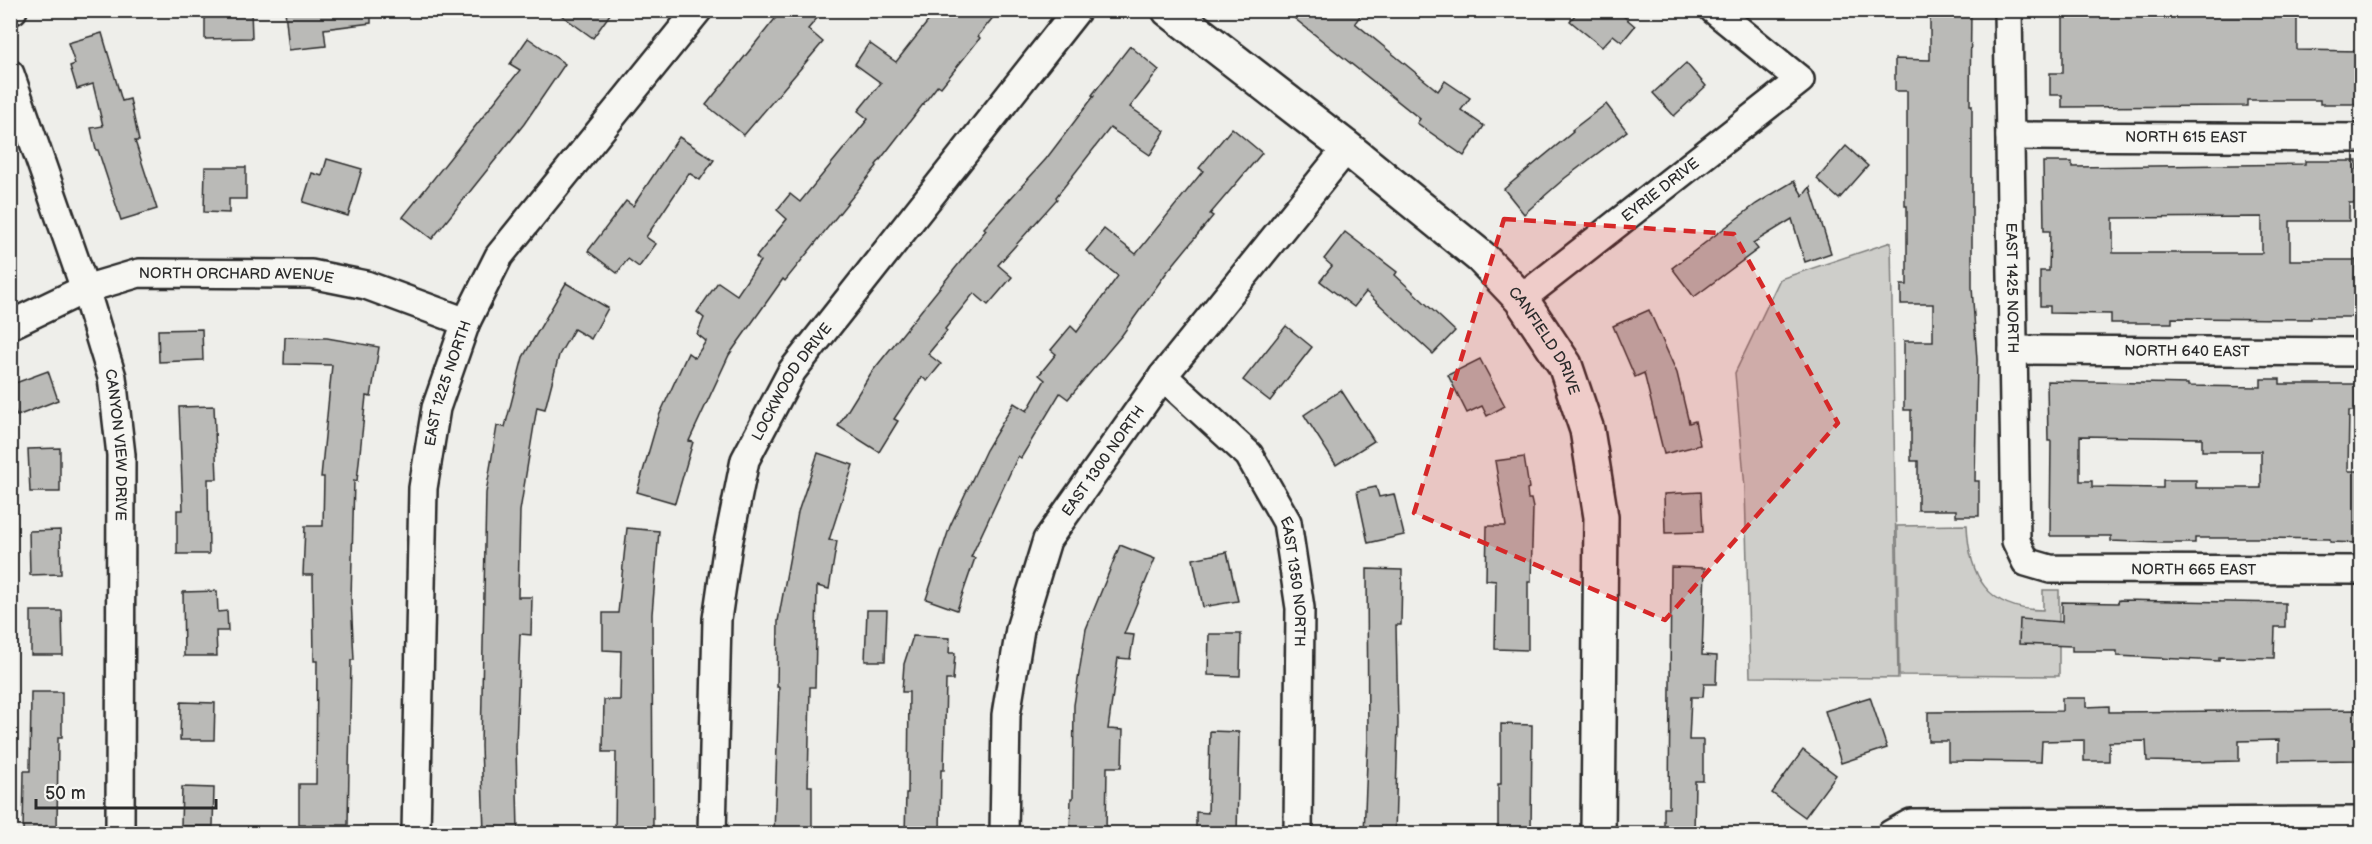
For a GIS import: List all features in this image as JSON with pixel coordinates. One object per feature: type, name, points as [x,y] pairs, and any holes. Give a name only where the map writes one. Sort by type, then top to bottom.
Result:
[{"type":"street","name":"EAST 1225 NORTH","points":[[416,834],[423,488],[436,408],[466,322],[499,256],[698,10]]},
{"type":"street","name":"LOCKWOOD DRIVE","points":[[712,834],[717,619],[728,544],[745,460],[792,371],[1077,10]]},
{"type":"street","name":"CANFIELD DRIVE","points":[[1169,10],[1347,148],[1481,257],[1521,299],[1565,365],[1587,430],[1601,517],[1598,834]]},
{"type":"street","name":"EYRIE DRIVE","points":[[1521,299],[1800,80],[1714,10]]},
{"type":"street","name":"EAST 1425 NORTH","points":[[2008,10],[2016,541],[2026,562]]},
{"type":"street","name":"CANYON VIEW DRIVE","points":[[10,74],[85,289],[112,377],[121,454],[120,834]]},
{"type":"street","name":"NORTH 615 EAST","points":[[2010,136],[2361,138]]},
{"type":"street","name":"EAST 1300 NORTH","points":[[1004,834],[1006,715],[1020,629],[1047,540],[1162,376],[1347,148]]},
{"type":"street","name":"NORTH ORCHARD AVENUE","points":[[10,325],[85,289],[139,273],[311,274],[366,285],[466,322]]},
{"type":"street","name":"NORTH 640 EAST","points":[[2013,350],[2361,352]]},
{"type":"street","name":"EAST 1350 NORTH","points":[[1162,376],[1249,455],[1287,522],[1300,608],[1298,834]]},
{"type":"street","name":"NORTH 665 EAST","points":[[2026,562],[2050,569],[2361,570]]},
{"type":"street","points":[[1891,834],[1911,823],[2361,821]]},
{"type":"highlighted area","points":[[1504,219],[1734,234],[1838,423],[1665,620],[1414,513]]},
{"type":"shaded area","points":[[1891,242],[1898,678],[1750,677],[1745,488],[1735,373],[1780,279]]},
{"type":"shaded area","points":[[1967,525],[1972,560],[1977,574],[1995,597],[2008,604],[2043,610],[2043,590],[2059,590],[2059,676],[1899,675],[1897,526]]},
{"type":"building","points":[[205,10],[251,10],[252,38],[205,39]]},
{"type":"building","points":[[285,10],[371,10],[371,23],[324,29],[326,46],[289,50]]},
{"type":"building","points":[[554,10],[613,10],[593,38]]},
{"type":"building","points":[[782,10],[824,10],[808,29],[823,42],[744,135],[706,105]]},
{"type":"building","points":[[937,10],[999,10],[941,87],[938,85],[877,166],[785,281],[783,279],[729,355],[689,441],[693,442],[675,503],[637,492],[659,416],[688,353],[695,358],[706,341],[697,334],[704,318],[697,312],[718,282],[737,295],[760,261],[756,257],[787,219],[777,210],[790,194],[800,202],[868,119],[858,111],[881,83],[855,64],[869,43],[896,62]]},
{"type":"building","points":[[1284,10],[1364,10],[1355,23],[1438,91],[1445,81],[1470,98],[1461,110],[1484,126],[1464,156],[1417,123],[1420,119]]},
{"type":"building","points":[[1579,10],[1616,10],[1635,26],[1622,42],[1613,35],[1602,47],[1570,21]]},
{"type":"building","points":[[1930,10],[1971,10],[1972,287],[1977,360],[1975,481],[1979,481],[1979,516],[1956,516],[1956,510],[1918,510],[1918,461],[1911,461],[1911,410],[1904,410],[1904,341],[1933,341],[1933,304],[1901,304],[1901,285],[1907,285],[1905,173],[1907,173],[1907,91],[1895,91],[1895,59],[1930,60]]},
{"type":"building","points":[[2063,10],[2297,10],[2297,50],[2361,51],[2361,104],[2320,104],[2320,100],[2247,100],[2247,106],[2062,107],[2062,95],[2050,95],[2050,73],[2063,73]]},
{"type":"building","points":[[102,33],[122,101],[130,99],[139,141],[135,141],[157,209],[121,220],[98,150],[96,150],[91,128],[103,126],[93,84],[77,89],[70,66],[75,64],[68,43]]},
{"type":"building","points":[[528,38],[565,64],[524,124],[432,239],[403,217],[520,70],[510,64]]},
{"type":"building","points":[[1130,46],[1159,70],[1130,107],[1165,131],[1150,155],[1110,128],[1056,197],[1057,199],[998,265],[1012,277],[988,305],[974,293],[945,329],[947,331],[928,354],[941,364],[927,381],[922,377],[894,419],[898,421],[879,452],[838,426],[871,373],[986,230],[984,228],[1046,159]]},
{"type":"building","points":[[1686,63],[1706,86],[1674,116],[1653,93]]},
{"type":"building","points":[[1606,104],[1627,131],[1565,178],[1524,214],[1504,189]]},
{"type":"building","points":[[1232,128],[1262,153],[1210,214],[1213,216],[1167,272],[1122,335],[1068,399],[1060,393],[1021,458],[1018,456],[971,557],[975,558],[957,610],[926,599],[950,526],[986,450],[1014,403],[1027,411],[1045,380],[1039,375],[1056,354],[1051,350],[1071,326],[1077,332],[1118,276],[1086,251],[1104,229],[1136,254],[1203,171],[1199,168]]},
{"type":"building","points":[[679,137],[714,160],[700,180],[689,173],[646,237],[656,244],[639,267],[628,259],[617,273],[588,251],[626,201],[633,206]]},
{"type":"building","points":[[1846,146],[1868,166],[1839,199],[1817,179]]},
{"type":"building","points":[[327,159],[362,169],[348,216],[303,202],[312,173],[322,176]]},
{"type":"building","points":[[2305,161],[2357,161],[2357,203],[2349,203],[2349,221],[2290,221],[2290,260],[2356,260],[2356,284],[2361,284],[2361,317],[2172,318],[2172,323],[2111,323],[2111,314],[2050,313],[2050,306],[2040,306],[2040,271],[2049,271],[2050,231],[2044,231],[2043,162],[2072,162],[2072,167],[2305,164]],"holes":[[[2262,217],[2262,253],[2113,253],[2113,218]]]},
{"type":"building","points":[[205,167],[246,167],[246,199],[229,199],[229,213],[204,212]]},
{"type":"building","points":[[1794,181],[1803,196],[1810,187],[1831,253],[1805,262],[1792,219],[1753,243],[1758,249],[1694,297],[1672,268],[1756,204]]},
{"type":"building","points":[[1345,232],[1397,272],[1395,275],[1455,331],[1433,354],[1366,292],[1354,307],[1320,281],[1332,266],[1324,259]]},
{"type":"building","points":[[566,283],[608,308],[591,339],[574,329],[559,355],[545,409],[537,407],[520,511],[518,597],[532,597],[531,635],[520,634],[516,747],[518,832],[484,832],[481,746],[486,493],[497,426],[505,427],[523,357]]},
{"type":"building","points":[[1649,310],[1677,373],[1689,423],[1695,421],[1700,445],[1664,454],[1644,373],[1635,377],[1613,326]]},
{"type":"building","points":[[1286,326],[1312,347],[1270,401],[1243,380]]},
{"type":"building","points":[[202,329],[203,360],[159,362],[158,330]]},
{"type":"building","points":[[285,337],[327,338],[379,347],[371,397],[366,396],[357,481],[354,480],[351,598],[354,660],[351,660],[348,825],[299,825],[299,784],[316,784],[317,661],[314,661],[313,575],[303,575],[305,526],[323,526],[324,477],[321,477],[332,365],[284,364]]},
{"type":"building","points":[[1480,359],[1505,406],[1487,416],[1482,406],[1467,413],[1448,375]]},
{"type":"building","points":[[48,371],[58,400],[17,416],[10,399],[10,385]]},
{"type":"building","points":[[2261,379],[2280,379],[2280,384],[2356,384],[2356,411],[2349,411],[2348,471],[2361,471],[2361,543],[2330,542],[2330,539],[2195,538],[2195,543],[2163,543],[2111,541],[2111,536],[2050,536],[2051,441],[2048,441],[2047,381],[2261,387]],"holes":[[[2080,436],[2202,438],[2202,451],[2261,451],[2261,488],[2196,488],[2196,480],[2163,480],[2163,488],[2092,487],[2092,481],[2080,481]]]},
{"type":"building","points":[[1341,390],[1374,441],[1336,465],[1304,415]]},
{"type":"building","points":[[214,406],[217,479],[208,479],[209,554],[177,554],[177,510],[183,510],[179,407]]},
{"type":"building","points":[[60,448],[60,492],[30,492],[28,449]]},
{"type":"building","points":[[818,453],[853,465],[829,540],[837,541],[829,589],[817,586],[815,687],[810,687],[808,786],[812,786],[812,834],[774,834],[779,687],[777,687],[778,621],[798,512]]},
{"type":"building","points":[[1524,457],[1529,488],[1527,489],[1528,499],[1531,499],[1533,508],[1531,582],[1528,582],[1528,650],[1495,649],[1496,581],[1486,580],[1487,526],[1506,526],[1495,461]]},
{"type":"building","points":[[1376,487],[1379,497],[1394,494],[1404,535],[1368,543],[1357,491]]},
{"type":"building","points":[[1701,492],[1703,532],[1665,533],[1664,494]]},
{"type":"building","points":[[627,528],[659,531],[652,614],[653,834],[615,834],[616,752],[603,752],[604,700],[620,700],[621,651],[603,650],[603,613],[618,613]]},
{"type":"building","points":[[60,530],[61,574],[30,575],[29,531]]},
{"type":"building","points":[[1120,545],[1155,559],[1124,634],[1134,635],[1130,659],[1118,658],[1108,729],[1123,730],[1122,767],[1107,767],[1106,834],[1070,834],[1071,798],[1073,798],[1074,705],[1086,629]]},
{"type":"building","points":[[1227,552],[1238,601],[1203,607],[1193,559]]},
{"type":"building","points":[[1671,567],[1705,568],[1702,655],[1717,656],[1716,684],[1704,684],[1703,697],[1691,697],[1689,740],[1703,740],[1703,781],[1695,781],[1694,834],[1664,834],[1664,808],[1669,808]]},
{"type":"building","points":[[1367,569],[1402,570],[1401,625],[1396,625],[1398,724],[1395,834],[1364,834],[1368,739]]},
{"type":"building","points":[[217,591],[218,612],[227,611],[228,631],[216,631],[217,656],[184,656],[183,592]]},
{"type":"building","points":[[2119,600],[2285,603],[2285,627],[2275,627],[2274,658],[2219,657],[2219,661],[2117,656],[2117,651],[2072,651],[2072,646],[2019,644],[2020,619],[2062,622],[2062,602],[2118,603]]},
{"type":"building","points":[[867,610],[887,610],[885,661],[865,661]]},
{"type":"building","points":[[31,611],[62,611],[63,655],[31,655]]},
{"type":"building","points":[[1209,634],[1241,634],[1240,676],[1208,675]]},
{"type":"building","points":[[913,636],[950,638],[949,653],[955,653],[953,680],[946,680],[940,834],[905,834],[906,793],[908,793],[909,692],[902,692],[904,664]]},
{"type":"building","points":[[31,692],[62,692],[62,737],[58,737],[57,834],[23,834],[24,771],[30,771]]},
{"type":"building","points":[[1870,697],[1887,748],[1841,763],[1825,711]]},
{"type":"building","points":[[2062,698],[2086,698],[2086,707],[2109,706],[2109,712],[2361,710],[2361,760],[2279,761],[2279,740],[2239,741],[2239,761],[2147,761],[2146,741],[2109,742],[2109,761],[2084,761],[2084,740],[2042,741],[2041,762],[1948,761],[1948,741],[1928,741],[1928,712],[2062,711]]},
{"type":"building","points":[[181,702],[215,703],[214,740],[180,740]]},
{"type":"building","points":[[1501,724],[1532,725],[1531,834],[1498,834]]},
{"type":"building","points":[[1210,731],[1239,732],[1237,834],[1196,834],[1196,812],[1208,813]]},
{"type":"building","points":[[1803,750],[1836,775],[1805,817],[1772,793]]},
{"type":"building","points":[[182,787],[214,788],[213,826],[181,826]]}]
